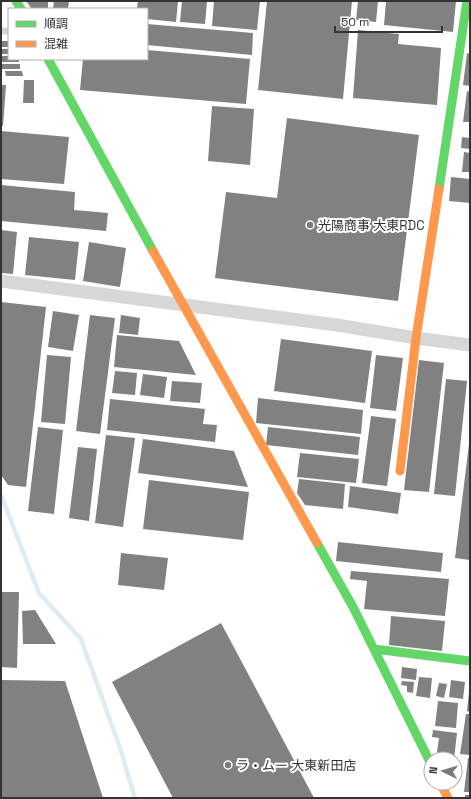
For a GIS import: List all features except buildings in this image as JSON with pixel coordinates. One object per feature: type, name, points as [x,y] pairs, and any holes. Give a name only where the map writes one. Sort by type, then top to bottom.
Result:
[{"type":"street","points":[[400,471],[416,338],[466,1]]},
{"type":"street","points":[[49,60],[183,306],[350,600],[425,751]]},
{"type":"street","points":[[1,281],[337,325],[470,345]]},
{"type":"street","points":[[374,649],[470,661]]},
{"type":"waterway","points":[[1,495],[39,593],[81,639],[120,748],[135,798]]},
{"type":"traffic: fast","points":[[16,1],[20,8]]},
{"type":"traffic: fast","points":[[439,189],[467,1]]},
{"type":"traffic: fast","points":[[49,60],[153,251]]},
{"type":"traffic: fast","points":[[317,543],[353,607],[425,751]]},
{"type":"traffic: fast","points":[[374,649],[470,661]]},
{"type":"traffic: slow","points":[[400,471],[416,338],[439,189]]},
{"type":"traffic: slow","points":[[153,251],[317,543]]},
{"type":"traffic: slow","points":[[444,791],[448,798]]},
{"type":"place","name":"光陽商事 大東RDC","points":[[310,225]]},
{"type":"place","name":"ラ・ムー 大東新田店","points":[[228,765]]}]
